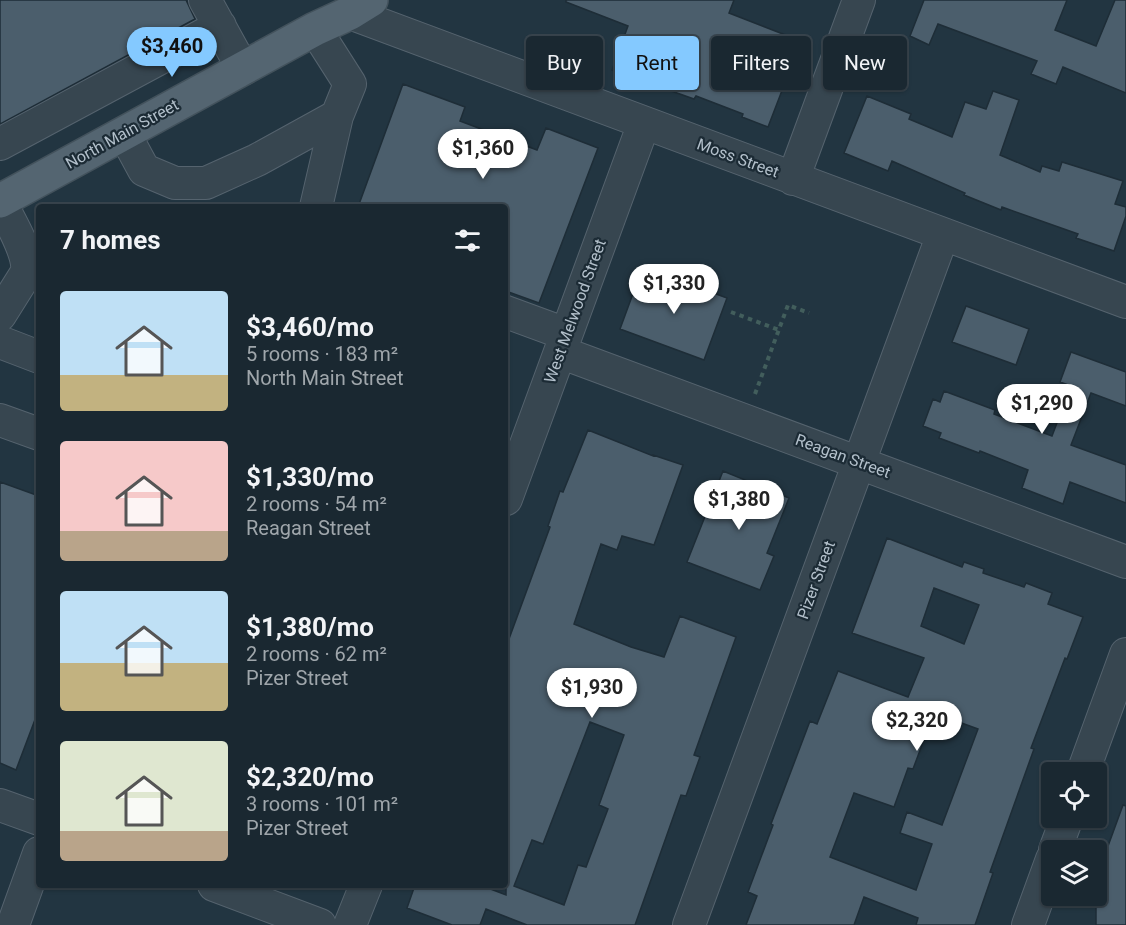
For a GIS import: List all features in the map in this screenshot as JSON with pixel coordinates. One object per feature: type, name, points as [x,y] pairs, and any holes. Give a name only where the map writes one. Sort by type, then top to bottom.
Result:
[{"type":"main road","name":"North Main Street","points":[[0,201],[315,29],[360,7]]},
{"type":"street","points":[[793,178],[859,0]]},
{"type":"street","name":"Moss Street","points":[[360,7],[645,123],[1126,302]]},
{"type":"street","points":[[0,144],[212,13],[243,69]]},
{"type":"street","points":[[315,29],[350,84],[337,116],[317,204]]},
{"type":"street","points":[[124,133],[144,170],[175,183],[206,183],[257,160],[337,116]]},
{"type":"street","name":"West Melwood Street","points":[[508,487],[512,461],[563,343],[645,123]]},
{"type":"street","points":[[0,201],[21,246],[27,272],[0,315]]},
{"type":"street","name":"Pizer Street","points":[[689,925],[943,234]]},
{"type":"street","name":"Reagan Street","points":[[508,313],[563,343],[859,462],[1126,562]]},
{"type":"street","points":[[0,342],[36,356]]},
{"type":"street","points":[[0,420],[36,433]]},
{"type":"street","points":[[1087,762],[1126,654]]},
{"type":"street","points":[[0,805],[36,818]]},
{"type":"street","points":[[13,925],[36,861]]},
{"type":"street","points":[[221,888],[320,925]]},
{"type":"street","points":[[350,925],[365,888]]},
{"type":"street","points":[[1028,925],[1041,889]]},
{"type":"path","points":[[754,397],[788,305],[809,313]]},
{"type":"path","points":[[731,312],[779,330]]},
{"type":"building","points":[[0,0],[186,0],[195,19],[0,124]]},
{"type":"building","points":[[566,0],[734,0],[729,13],[788,36],[711,36],[711,90],[782,90],[768,127],[742,117],[743,114],[696,96],[694,99],[669,90],[699,90],[699,36],[624,36],[628,26],[566,2]]},
{"type":"building","points":[[924,0],[1067,0],[1055,30],[1096,46],[1115,0],[1126,0],[1126,93],[1063,67],[1056,84],[1031,74],[1037,61],[938,24],[929,45],[910,36]]},
{"type":"building","points":[[403,84],[465,107],[460,121],[537,150],[546,128],[598,148],[539,303],[508,292],[508,204],[359,204]]},
{"type":"building","points":[[993,91],[1019,100],[1000,155],[1040,172],[1042,166],[1059,171],[1062,162],[1123,181],[1115,204],[1126,207],[1126,216],[1114,251],[1076,238],[1078,234],[1002,207],[1001,210],[964,195],[965,193],[892,161],[888,171],[844,153],[867,96],[911,114],[909,119],[952,137],[965,102],[986,109]]},
{"type":"building","points":[[654,271],[727,298],[704,360],[620,329],[638,280],[649,284]]},
{"type":"building","points":[[966,306],[1029,329],[1016,365],[952,342]]},
{"type":"building","points":[[1071,352],[1126,372],[1126,406],[1091,393],[1071,445],[1126,465],[1126,503],[1070,482],[1063,504],[1022,488],[1028,470],[939,438],[941,433],[923,426],[933,399],[940,402],[944,391],[995,410],[994,414],[1052,436],[1071,386],[1060,382]]},
{"type":"building","points":[[588,430],[653,456],[683,465],[654,545],[622,536],[617,550],[601,544],[574,624],[631,647],[664,657],[680,616],[736,637],[694,755],[700,757],[686,796],[681,795],[635,925],[527,925],[486,909],[480,925],[452,925],[407,908],[414,888],[488,888],[506,895],[506,888],[508,888],[508,642],[550,527],[548,526],[560,491],[563,492]],"holes":[[[590,722],[624,735],[599,805],[608,809],[586,867],[578,865],[564,905],[514,886],[532,840],[543,844]]]},
{"type":"building","points":[[723,471],[789,498],[767,553],[774,556],[760,590],[687,562]]},
{"type":"building","points":[[0,482],[36,495],[36,717],[16,770],[0,763]]},
{"type":"building","points":[[887,538],[962,567],[964,562],[984,569],[983,573],[1024,587],[1026,583],[1052,593],[1048,604],[1083,617],[1031,748],[1034,749],[990,872],[993,873],[975,925],[916,925],[918,918],[864,897],[854,925],[746,925],[757,896],[748,892],[773,825],[771,824],[810,721],[817,724],[838,671],[908,697],[924,658],[852,633]],"holes":[[[934,588],[979,605],[964,644],[921,626]],[[934,713],[978,729],[942,825],[907,812],[900,833],[932,844],[916,890],[830,857],[854,793],[894,807],[908,768],[913,769]]]},
{"type":"building","points":[[1123,805],[1126,806],[1126,925],[1096,925],[1096,906],[1107,906],[1107,849]]}]
